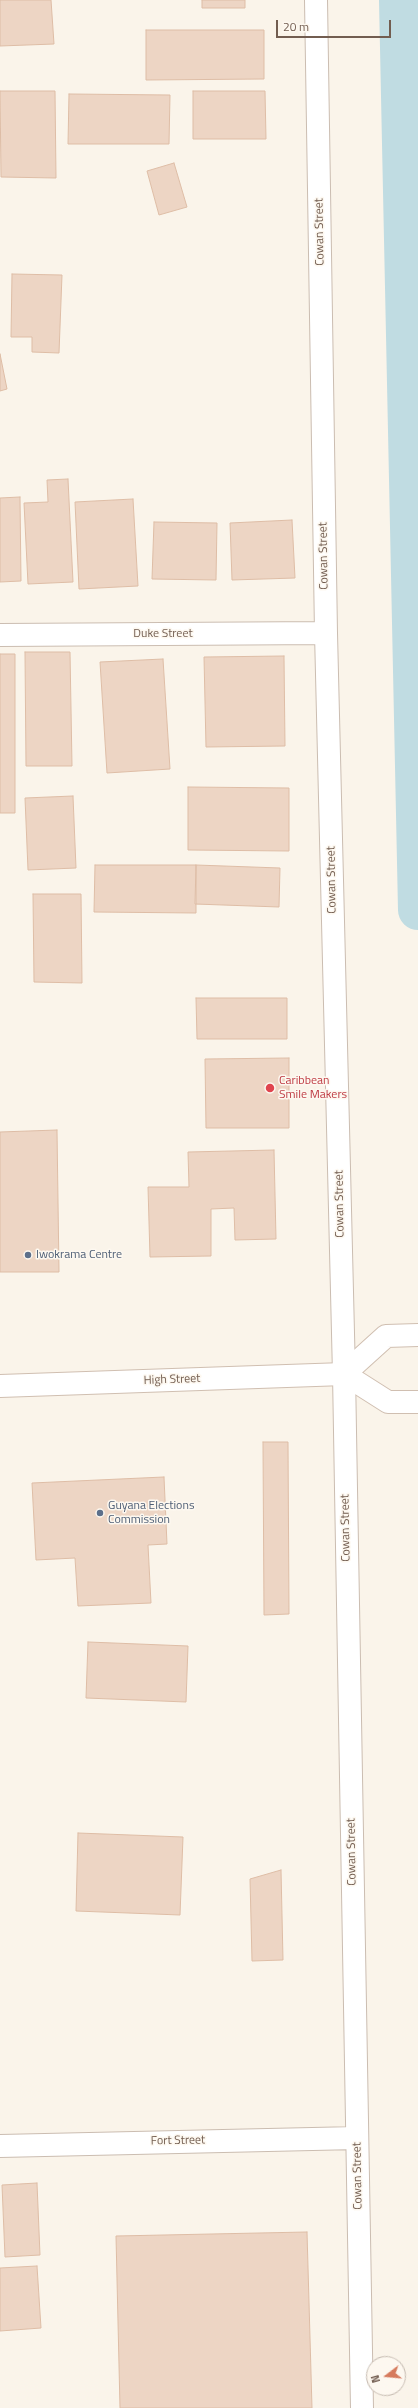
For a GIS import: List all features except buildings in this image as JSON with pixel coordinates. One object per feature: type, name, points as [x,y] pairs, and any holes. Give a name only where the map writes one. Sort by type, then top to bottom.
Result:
[{"type":"street","name":"Cowan Street","points":[[316,0],[326,634],[344,1374],[362,2408]]},
{"type":"street","name":"Duke Street","points":[[0,635],[326,634]]},
{"type":"street","points":[[418,1335],[386,1336],[344,1374],[388,1402],[418,1402]]},
{"type":"street","name":"High Street","points":[[0,1386],[344,1374]]},
{"type":"street","name":"Fort Street","points":[[0,2146],[357,2138]]},
{"type":"waterway","points":[[399,0],[418,910]]},
{"type":"place","name":"Caribbean Smile Makers","points":[[270,1088]]},
{"type":"place","name":"Iwokrama Centre","points":[[28,1255]]},
{"type":"place","name":"Guyana Elections Commission","points":[[100,1513]]}]
